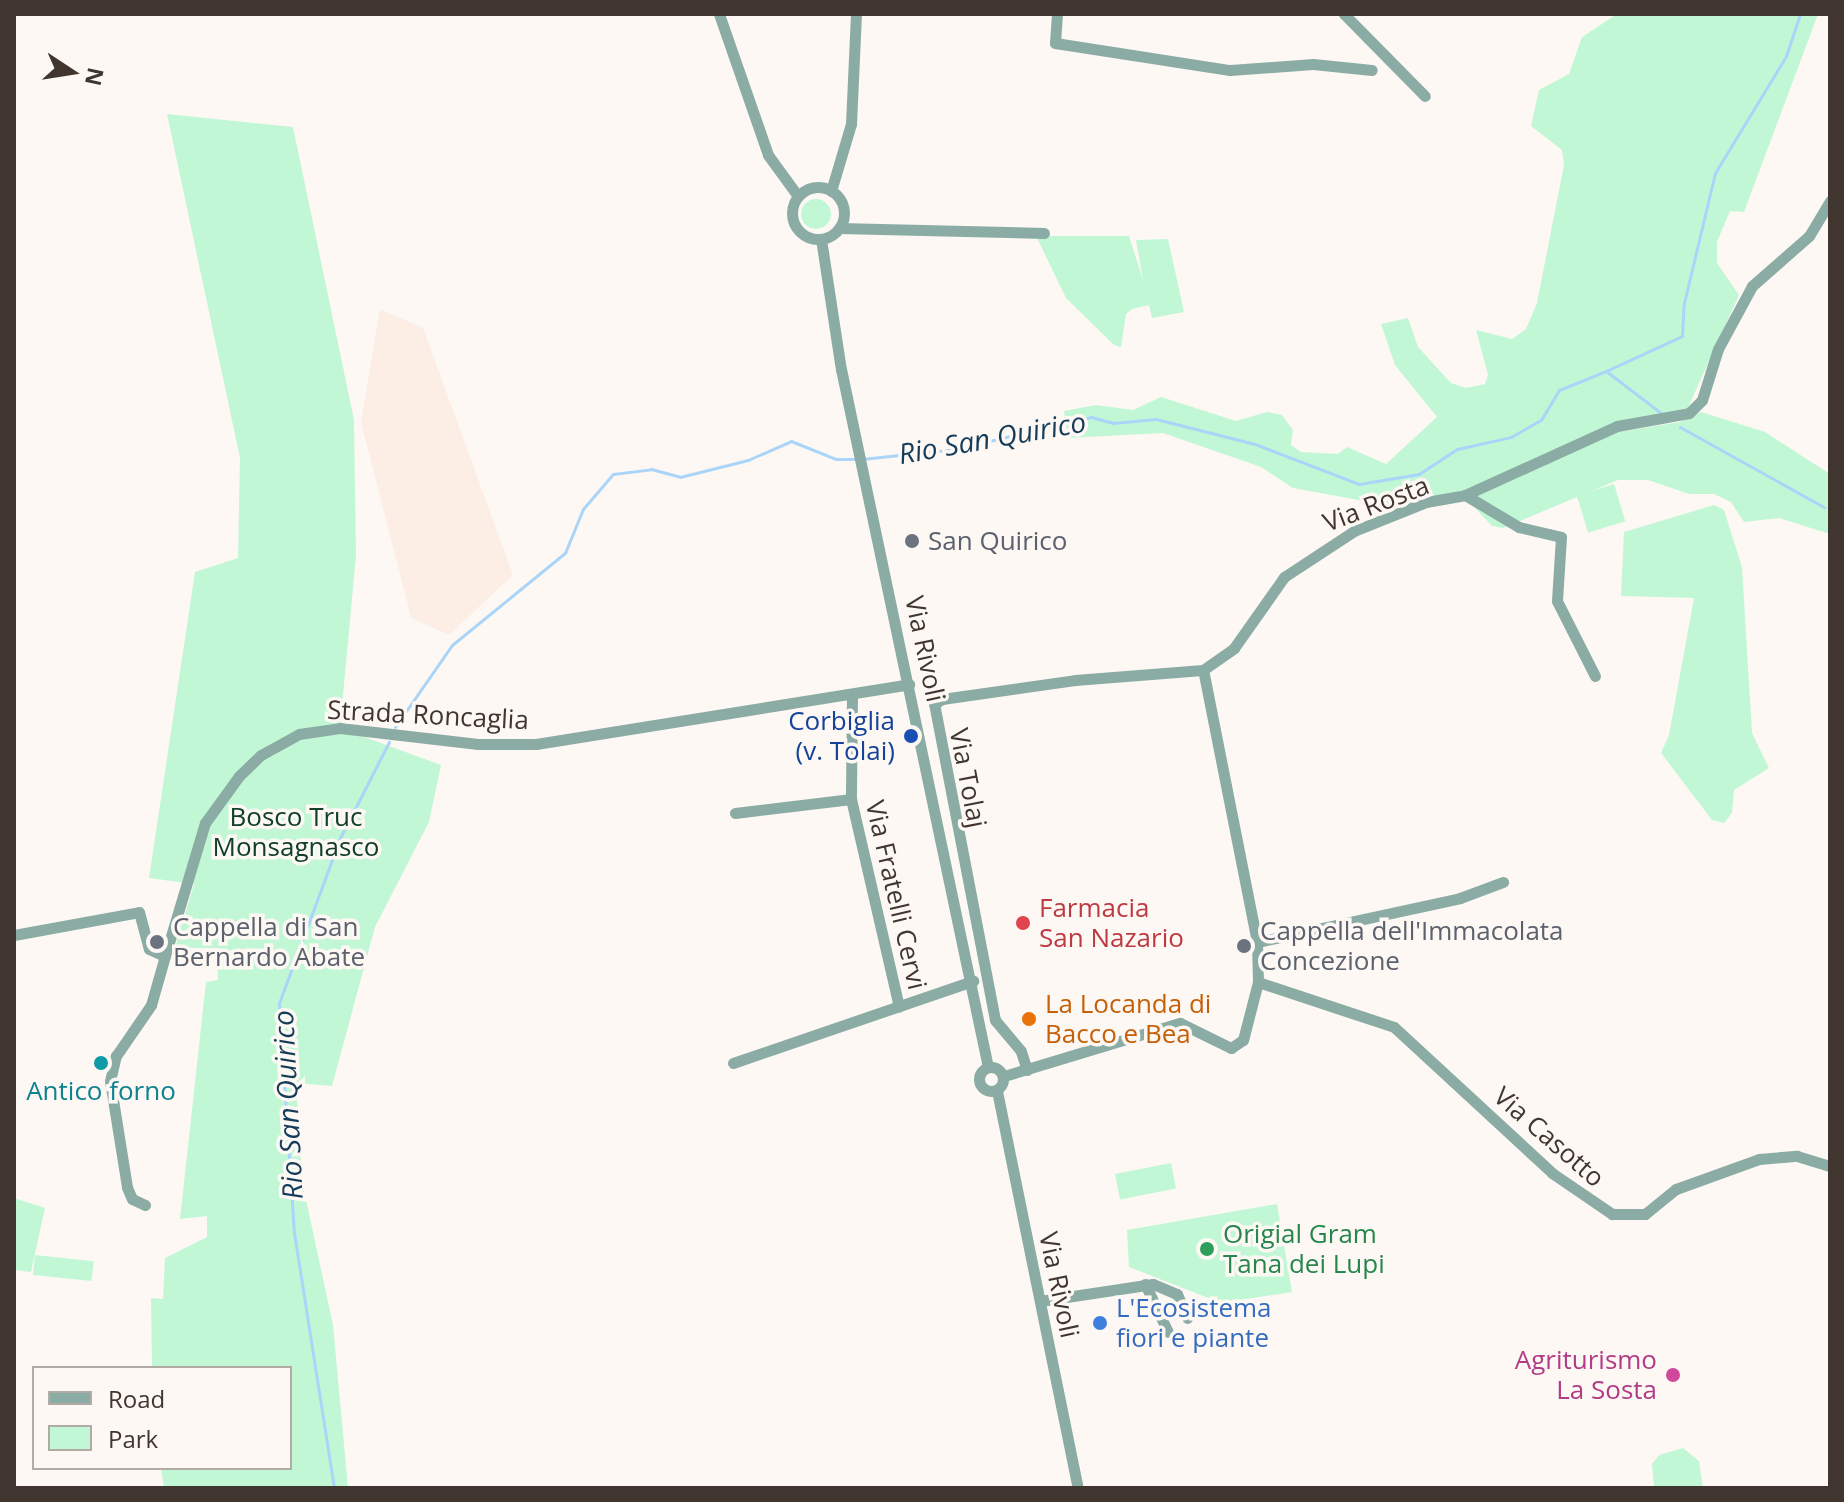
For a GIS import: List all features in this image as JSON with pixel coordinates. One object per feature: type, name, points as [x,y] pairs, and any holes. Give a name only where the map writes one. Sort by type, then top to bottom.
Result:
[{"type":"street","points":[[719,14],[768,155],[798,196]]},
{"type":"street","points":[[831,191],[851,124],[856,14]]},
{"type":"street","points":[[1057,14],[1055,43],[1230,70],[1313,64],[1372,70]]},
{"type":"street","points":[[1344,14],[1425,96]]},
{"type":"street","points":[[839,228],[844,212],[831,191],[817,187],[798,196],[792,210],[794,224],[808,238],[821,239],[839,228],[1044,233]]},
{"type":"street","name":"Via Rosta","points":[[1203,670],[1234,648],[1284,577],[1323,548],[1426,502],[1465,495],[1617,426],[1689,413],[1702,400],[1718,349],[1752,286],[1809,236],[1830,201]]},
{"type":"street","name":"Via Rivoli","points":[[821,239],[858,441],[973,981],[988,1067],[979,1083],[988,1091],[997,1091],[1078,1488]]},
{"type":"street","points":[[1465,495],[1519,527],[1561,537],[1557,601],[1595,676]]},
{"type":"street","points":[[988,1067],[1004,1076],[1180,1023],[1236,1049],[1249,1025],[1258,982],[1257,942],[1203,670]]},
{"type":"street","name":"Via Tolaj","points":[[1027,1070],[1021,1051],[995,1020],[934,704],[942,699],[1075,680],[1203,670]]},
{"type":"street","name":"Strada Roncaglia","points":[[145,1205],[132,1199],[127,1187],[110,1081],[116,1056],[151,1005],[205,823],[239,776],[261,755],[299,734],[340,728],[478,744],[536,744],[852,696],[909,684]]},
{"type":"street","name":"Via Fratelli Cervi","points":[[852,696],[851,799],[899,1007]]},
{"type":"street","points":[[735,813],[851,799]]},
{"type":"street","points":[[1257,942],[1460,898],[1503,882]]},
{"type":"street","points":[[14,935],[139,912],[149,949],[165,956]]},
{"type":"street","points":[[733,1063],[973,981]]},
{"type":"street","name":"Via Casotto","points":[[1258,982],[1394,1027],[1552,1173],[1612,1214],[1645,1214],[1676,1189],[1759,1159],[1797,1156],[1830,1166]]},
{"type":"street","points":[[997,1091],[1004,1076]]},
{"type":"street","points":[[1040,1301],[1145,1284],[1177,1294],[1187,1318]]},
{"type":"street","points":[[1145,1284],[1168,1332]]},
{"type":"shaded area","points":[[380,309],[423,328],[513,575],[449,635],[411,618],[361,422]]},
{"type":"green space","points":[[1617,14],[1818,14],[1744,212],[1730,211],[1717,242],[1717,263],[1739,295],[1686,412],[1618,423],[1467,490],[1397,507],[1293,488],[1261,467],[1163,433],[1068,438],[1064,411],[1096,405],[1133,410],[1161,397],[1236,421],[1267,412],[1282,415],[1293,430],[1291,445],[1301,452],[1338,454],[1347,447],[1386,464],[1437,417],[1395,365],[1381,324],[1408,318],[1418,347],[1451,383],[1466,388],[1485,384],[1488,375],[1476,330],[1512,339],[1526,329],[1537,303],[1564,165],[1562,150],[1531,126],[1539,90],[1569,74],[1582,37]]},
{"type":"green space","name":"Bosco Truc Monsagnasco","points":[[167,114],[293,127],[354,420],[356,555],[340,728],[441,765],[429,822],[375,927],[332,1086],[296,1083],[302,1181],[333,1325],[348,1488],[164,1488],[161,1470],[292,1470],[292,1366],[152,1366],[151,1298],[163,1299],[165,1258],[207,1237],[207,1216],[180,1219],[206,982],[218,980],[217,948],[175,948],[194,884],[149,878],[195,572],[238,558],[240,458]]},
{"type":"green space","points":[[816,199],[827,203],[831,214],[827,225],[816,229],[805,225],[801,214],[805,203]]},
{"type":"green space","points":[[1036,236],[1129,236],[1143,280],[1136,240],[1168,239],[1184,312],[1152,318],[1149,305],[1132,309],[1126,314],[1121,347],[1114,345],[1066,298]]},
{"type":"green space","points":[[1701,412],[1765,432],[1830,474],[1830,534],[1779,518],[1744,522],[1731,502],[1714,494],[1689,494],[1648,480],[1618,480],[1503,528],[1492,526],[1475,508],[1473,498],[1480,492],[1612,433],[1680,422]]},
{"type":"green space","points":[[1614,484],[1625,521],[1588,533],[1577,495]]},
{"type":"green space","points":[[1714,505],[1724,510],[1742,567],[1752,733],[1769,768],[1734,790],[1732,813],[1724,823],[1712,820],[1661,753],[1669,735],[1694,598],[1621,596],[1624,532]]},
{"type":"green space","points":[[1171,1163],[1176,1189],[1120,1199],[1115,1174]]},
{"type":"green space","points":[[14,1198],[45,1208],[31,1272],[14,1270]]},
{"type":"green space","name":"Origial Gram Tana dei Lupi","points":[[1277,1204],[1292,1292],[1221,1303],[1129,1267],[1127,1230]]},
{"type":"green space","points":[[35,1255],[94,1261],[92,1281],[33,1275]]},
{"type":"green space","points":[[1683,1448],[1699,1461],[1703,1488],[1654,1488],[1652,1464],[1659,1455]]},
{"type":"waterway","points":[[1606,371],[1682,336],[1684,303],[1715,173],[1786,56],[1800,14]]},
{"type":"waterway","name":"Rio San Quirico","points":[[862,459],[955,449],[1091,417],[1113,423],[1156,419],[1255,444],[1359,484],[1419,474],[1457,449],[1511,437],[1541,420],[1559,390],[1606,371],[1661,413]]},
{"type":"waterway","name":"Rio San Quirico","points":[[1680,427],[1824,507]]},
{"type":"waterway","name":"Rio San Quirico","points":[[395,727],[452,645],[565,553],[583,509],[613,474],[651,469],[680,477],[748,460],[791,441],[836,459],[855,459]]},
{"type":"waterway","name":"Rio San Quirico","points":[[334,1488],[294,1234],[279,1003],[340,838],[389,742]]},
{"type":"place","name":"San Quirico","points":[[912,541]]},
{"type":"place","name":"Corbiglia (v. Tolai)","points":[[911,736]]},
{"type":"place","name":"Farmacia San Nazario","points":[[1023,923]]},
{"type":"place","name":"Cappella di San Bernardo Abate","points":[[157,942]]},
{"type":"place","name":"Cappella dell'Immacolata Concezione","points":[[1244,946]]},
{"type":"place","name":"La Locanda di Bacco e Bea","points":[[1029,1019]]},
{"type":"place","name":"Antico forno","points":[[101,1063]]},
{"type":"place","name":"Origial Gram Tana dei Lupi","points":[[1207,1249]]},
{"type":"place","name":"L'Ecosistema fiori e piante","points":[[1100,1323]]},
{"type":"place","name":"Agriturismo La Sosta","points":[[1673,1375]]}]
